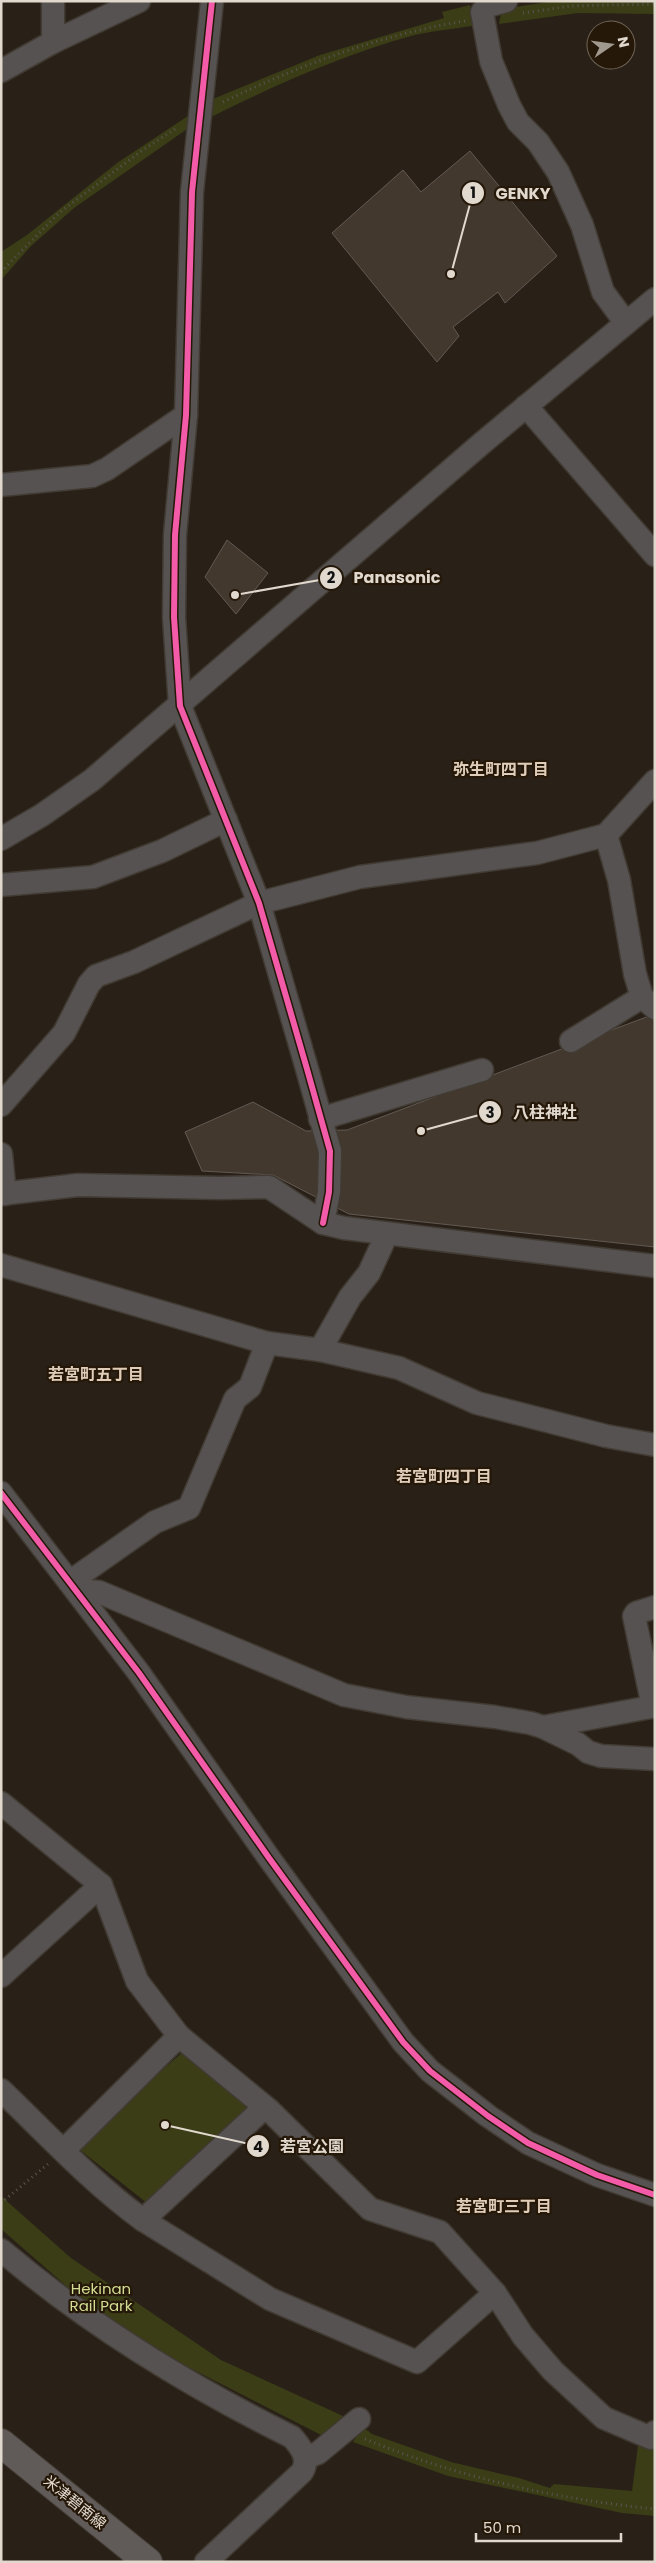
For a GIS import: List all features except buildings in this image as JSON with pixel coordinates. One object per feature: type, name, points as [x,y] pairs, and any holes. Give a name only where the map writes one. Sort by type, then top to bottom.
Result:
[{"type":"main road","name":"米津碧南線","points":[[1,2443],[148,2562]]},
{"type":"street","points":[[53,1],[53,42]]},
{"type":"street","points":[[1,71],[53,42],[139,1]]},
{"type":"street","points":[[212,1],[192,192],[186,415],[175,536],[174,617],[180,706],[259,903],[330,1151],[329,1192],[323,1223]]},
{"type":"street","points":[[511,8],[488,6],[482,12],[491,61],[518,122],[538,142],[558,172],[582,226],[603,292],[626,323]]},
{"type":"street","points":[[1,839],[42,816],[92,780],[526,406],[655,299]]},
{"type":"street","points":[[526,406],[583,475],[655,555]]},
{"type":"street","points":[[1,485],[92,476],[107,470],[186,415]]},
{"type":"street","points":[[1,1105],[64,1033],[96,976],[134,962],[259,903],[360,877],[537,853],[606,835],[655,781]]},
{"type":"street","points":[[1,885],[93,877],[162,850],[226,820]]},
{"type":"street","points":[[571,1042],[648,1003],[635,974],[619,880],[606,835]]},
{"type":"street","points":[[320,1119],[482,1070]]},
{"type":"street","points":[[1,1154],[3,1194],[78,1185],[220,1188],[269,1187],[323,1223],[388,1234],[655,1266]]},
{"type":"street","points":[[320,1350],[350,1297],[369,1273],[388,1234]]},
{"type":"street","points":[[1,1265],[267,1343],[320,1350],[399,1368],[477,1403],[606,1436],[655,1445]]},
{"type":"street","points":[[74,1586],[155,1522],[188,1508],[235,1399],[250,1387],[267,1343]]},
{"type":"street","points":[[1,1493],[74,1586],[354,1977],[403,2042],[430,2071],[488,2116],[528,2143],[597,2175],[655,2195]]},
{"type":"street","points":[[74,1586],[99,1592],[344,1695],[406,1707],[495,1717],[543,1726],[600,1756],[655,1759]]},
{"type":"street","points":[[543,1726],[651,1706],[652,1702],[634,1616],[636,1613],[655,1607]]},
{"type":"street","points":[[1,1803],[90,1873],[101,1885],[137,1981],[179,2036],[265,2107],[370,2209],[440,2232],[495,2294],[522,2336],[553,2371],[604,2418],[651,2438],[655,2432]]},
{"type":"street","points":[[1,1976],[101,1885]]},
{"type":"street","points":[[64,2150],[179,2036]]},
{"type":"street","points":[[1,2090],[125,2207],[143,2220],[270,2299],[417,2362],[495,2294]]},
{"type":"street","points":[[143,2220],[265,2107]]},
{"type":"street","points":[[1,2250],[21,2267],[115,2334],[231,2406],[292,2437],[305,2458],[302,2472],[206,2562]]},
{"type":"street","points":[[305,2458],[318,2453],[361,2428]]},
{"type":"path","points":[[511,8],[655,4]]},
{"type":"path","points":[[215,105],[276,76],[324,58],[428,27],[466,21]]},
{"type":"path","points":[[1,272],[59,213],[143,150],[185,123]]},
{"type":"path","points":[[1,2203],[64,2150]]},
{"type":"path","points":[[361,2428],[404,2455],[520,2488],[590,2502],[655,2509]]},
{"type":"green space","points":[[555,1],[655,1],[655,14],[578,13],[499,24],[502,9]]},
{"type":"green space","points":[[470,5],[472,26],[411,36],[359,52],[258,94],[209,118],[208,101],[320,55],[444,18],[442,12]]},
{"type":"green space","points":[[191,114],[190,127],[74,208],[31,246],[1,280],[1,252],[27,235],[117,163]]},
{"type":"green space","points":[[184,2051],[253,2104],[147,2203],[75,2146]]},
{"type":"green space","name":"Hekinan Rail Park","points":[[1,2196],[71,2258],[221,2360],[343,2416],[325,2437],[188,2367],[94,2310],[1,2229]]},
{"type":"green space","points":[[363,2427],[372,2434],[451,2462],[519,2478],[550,2488],[554,2484],[632,2491],[638,2446],[655,2441],[655,2516],[622,2513],[448,2476],[353,2442]]},
{"type":"cycle path","points":[[212,1],[192,192],[186,415],[175,535],[174,617],[180,706],[259,903],[330,1151],[329,1192],[323,1223]]},
{"type":"cycle path","points":[[1,1493],[139,1673],[269,1858],[403,2042],[430,2071],[488,2116],[528,2143],[597,2175],[655,2195]]},
{"type":"place","name":"GENKY","points":[[451,274]]},
{"type":"place","name":"Panasonic","points":[[235,595]]},
{"type":"place","name":"八柱神社","points":[[421,1131]]},
{"type":"place","name":"若宮公園","points":[[165,2125]]},
{"type":"district","name":"弥生町四丁目","points":[[501,769]]},
{"type":"district","name":"若宮町五丁目","points":[[96,1374]]},
{"type":"district","name":"若宮町四丁目","points":[[444,1476]]},
{"type":"district","name":"若宮町三丁目","points":[[504,2206]]}]
